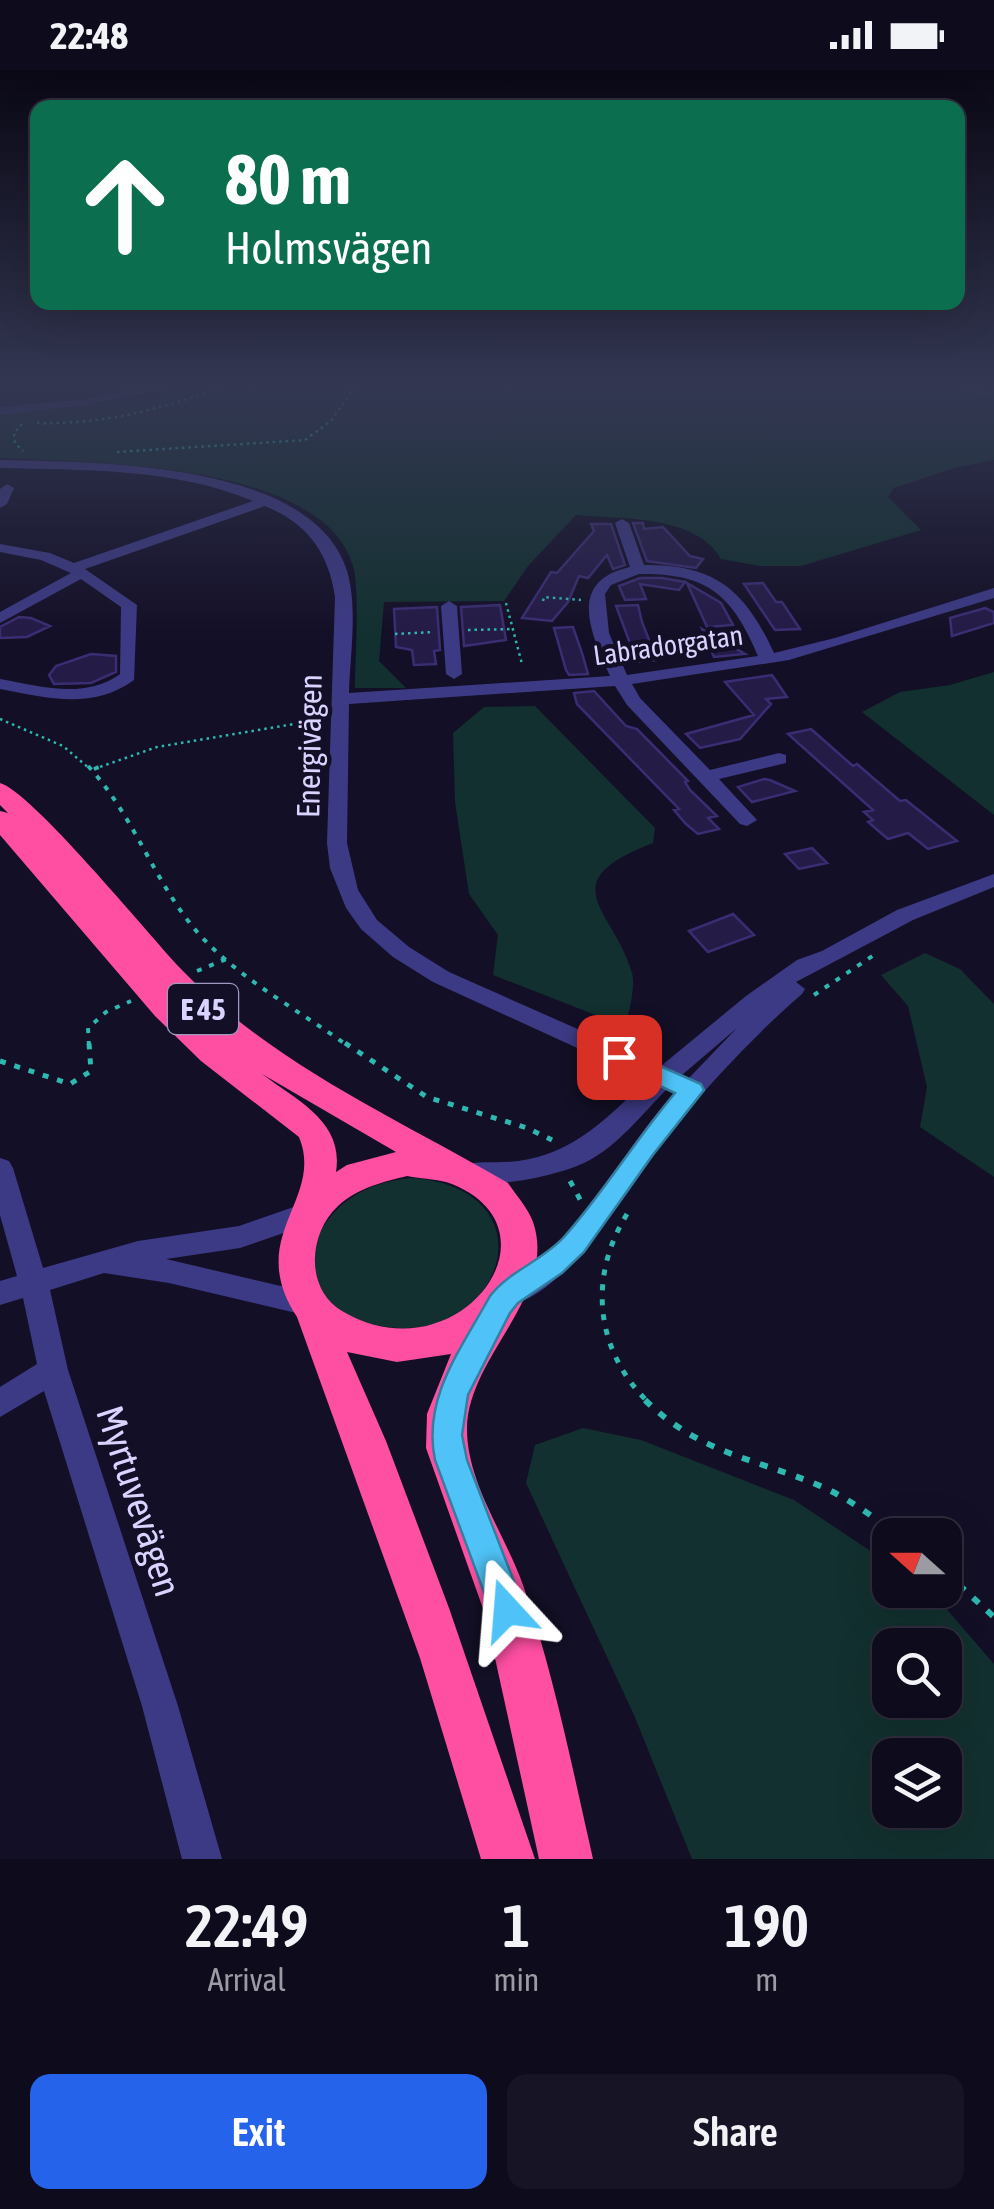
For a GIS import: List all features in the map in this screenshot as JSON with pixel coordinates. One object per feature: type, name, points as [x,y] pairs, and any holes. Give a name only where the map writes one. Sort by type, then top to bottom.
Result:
[{"type":"highway","name":"E 45","points":[[0,791],[63,853],[192,998],[232,1035],[280,1069],[498,1194],[518,1224],[522,1259],[452,1393],[446,1435],[451,1460],[498,1580],[525,1669],[566,1859]]},
{"type":"highway","name":"E 45","points":[[0,819],[166,1009],[212,1052],[313,1130],[322,1151],[310,1210],[294,1253],[295,1274],[369,1450],[465,1714],[508,1859]]},
{"type":"highway","points":[[310,1210],[335,1186],[376,1168],[423,1163],[459,1170]]},
{"type":"highway","points":[[312,1307],[335,1328],[362,1340],[407,1346],[452,1336],[479,1323],[504,1299]]},
{"type":"street","name":"Energivägen","points":[[79,468],[159,473],[216,484],[265,500],[312,529],[338,566],[342,598],[339,870],[358,912],[377,935],[442,977],[692,1090]]},
{"type":"street","points":[[0,504],[7,488]]},
{"type":"street","points":[[2,615],[77,570],[265,500]]},
{"type":"street","points":[[622,523],[638,570]]},
{"type":"street","points":[[0,548],[45,556],[77,570],[129,605],[128,676],[118,686],[88,696],[0,684]]},
{"type":"street","points":[[747,820],[633,702],[618,680],[596,602],[603,584],[638,570],[689,573],[710,580],[728,591],[768,659]]},
{"type":"street","name":"Labradorgatan","points":[[340,699],[473,693],[618,680],[768,659],[868,636],[941,606],[994,593]]},
{"type":"street","points":[[449,606],[450,631],[462,674],[473,693]]},
{"type":"street","points":[[706,776],[779,759]]},
{"type":"street","points":[[459,1170],[519,1170],[577,1155],[604,1136],[664,1077],[754,1001],[805,965],[905,916],[994,880]]},
{"type":"street","points":[[504,1299],[610,1217],[692,1090],[764,1014],[830,956]]},
{"type":"street","name":"Myrtuvevägen","points":[[0,1168],[53,1370],[160,1706],[202,1859]]},
{"type":"street","points":[[0,1293],[138,1252],[240,1237],[310,1210]]},
{"type":"street","points":[[100,1264],[168,1271],[312,1307]]},
{"type":"street","points":[[0,1403],[53,1370]]},
{"type":"path","points":[[542,601],[544,597],[596,602]]},
{"type":"path","points":[[506,603],[522,664]]},
{"type":"path","points":[[395,634],[514,629]]},
{"type":"path","points":[[0,719],[54,738],[85,760],[105,784],[182,914],[229,958],[404,1085],[446,1105],[537,1131],[552,1140],[579,1202],[610,1217]]},
{"type":"path","points":[[802,1004],[885,948]]},
{"type":"path","points":[[192,973],[229,958]]},
{"type":"path","points":[[0,1061],[18,1062],[60,1084],[83,1080],[91,1071],[88,1028],[106,1012],[135,1000]]},
{"type":"path","points":[[610,1217],[632,1207]]},
{"type":"path","points":[[610,1217],[600,1292],[604,1332],[622,1372],[656,1412],[697,1440],[751,1464],[820,1486],[875,1518]]},
{"type":"path","points":[[962,1588],[994,1618]]},
{"type":"green space","points":[[159,468],[953,468],[894,488],[888,497],[921,530],[801,566],[760,566],[721,559],[695,534],[656,522],[576,515],[528,566],[504,601],[384,602],[379,661],[406,688],[355,688],[355,577],[333,531],[297,505],[251,487]]},
{"type":"green space","points":[[994,672],[994,815],[862,712],[900,692],[950,685]]},
{"type":"green space","points":[[535,706],[655,828],[653,843],[603,871],[596,885],[603,914],[632,973],[626,1027],[493,975],[498,935],[469,894],[455,802],[453,733],[484,707]]},
{"type":"green space","points":[[925,953],[960,969],[994,1004],[994,1177],[920,1127],[927,1087],[908,1006],[881,975]]},
{"type":"green space","points":[[414,1178],[458,1189],[486,1210],[498,1236],[496,1265],[482,1292],[457,1314],[423,1326],[381,1326],[347,1314],[325,1296],[315,1272],[315,1247],[326,1222],[347,1201],[376,1185]]},
{"type":"green space","points":[[583,1428],[641,1440],[794,1500],[872,1552],[872,1608],[946,1608],[994,1664],[994,1859],[692,1859],[634,1715],[526,1483],[535,1445]]},
{"type":"building","points":[[633,523],[643,523],[644,529],[663,527],[690,556],[703,559],[696,568],[647,561]]},
{"type":"building","points":[[591,524],[611,524],[625,565],[613,569],[607,555],[588,578],[579,576],[568,602],[552,621],[522,618],[551,572],[557,573],[594,531]]},
{"type":"building","points":[[640,578],[685,582],[679,590],[640,584],[646,599],[625,600],[619,586]]},
{"type":"building","points":[[687,583],[721,603],[733,625],[707,627]]},
{"type":"building","points":[[763,583],[800,629],[775,630],[744,584]]},
{"type":"building","points":[[500,605],[506,640],[464,646],[461,607]]},
{"type":"building","points":[[638,605],[657,660],[637,662],[616,606]]},
{"type":"building","points":[[437,607],[440,650],[434,651],[436,664],[414,665],[412,650],[396,647],[394,609]]},
{"type":"building","points":[[985,608],[994,612],[994,623],[952,636],[950,618]]},
{"type":"building","points":[[19,617],[50,626],[27,637],[0,638],[0,627]]},
{"type":"building","points":[[573,627],[588,674],[569,675],[566,670],[554,628]]},
{"type":"building","points":[[702,629],[745,654],[714,657]]},
{"type":"building","points":[[91,654],[116,656],[116,672],[91,683],[54,684],[49,675],[56,666]]},
{"type":"building","points":[[772,675],[787,697],[766,699],[771,704],[740,739],[700,748],[686,734],[754,715],[725,682]]},
{"type":"building","points":[[594,691],[626,726],[637,729],[688,781],[685,782],[690,790],[717,816],[708,818],[719,829],[698,834],[686,824],[674,810],[679,809],[577,704],[574,693]]},
{"type":"building","points":[[811,729],[853,766],[857,764],[900,801],[906,800],[957,841],[928,849],[908,833],[888,839],[868,822],[873,820],[864,812],[873,810],[788,734]]},
{"type":"building","points":[[764,779],[795,791],[752,802],[738,787]]},
{"type":"building","points":[[812,848],[827,863],[799,869],[785,854]]},
{"type":"building","points":[[733,914],[754,935],[708,952],[689,931]]},
{"type":"route","points":[[507,1610],[451,1460],[447,1416],[452,1393],[500,1304],[574,1244],[643,1149],[692,1090],[619,1057]]}]
